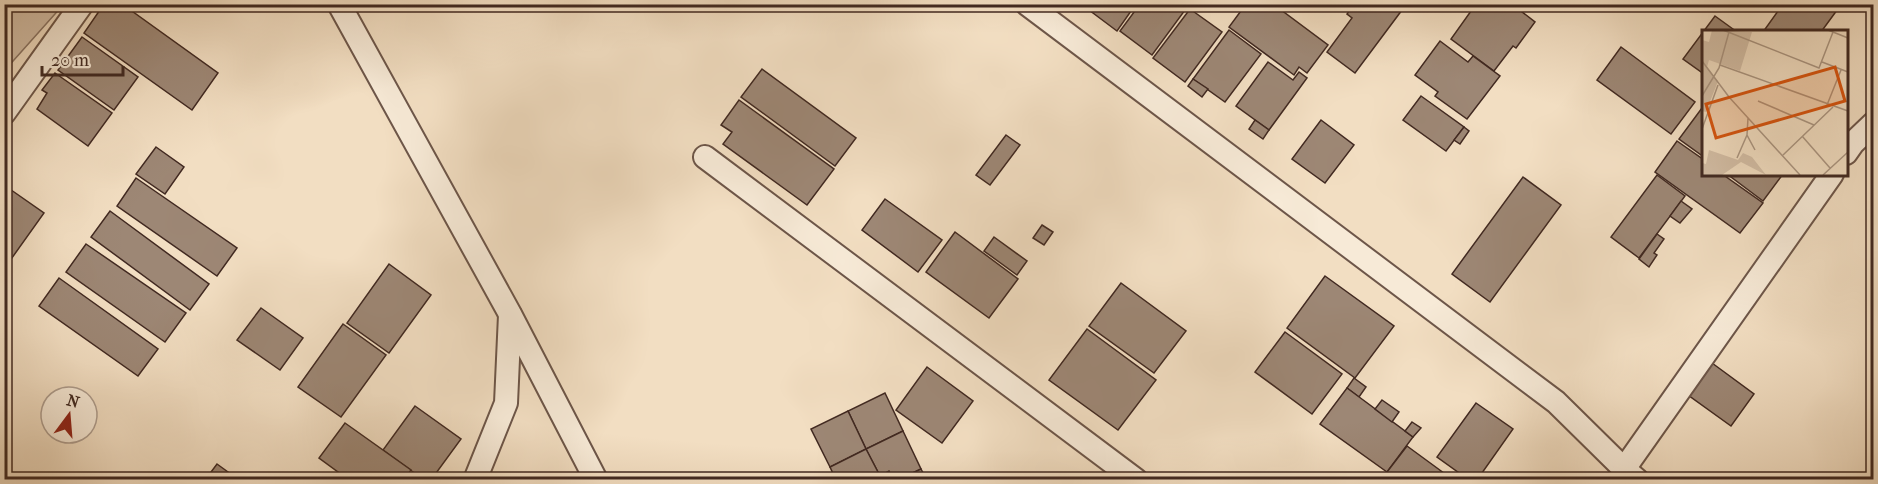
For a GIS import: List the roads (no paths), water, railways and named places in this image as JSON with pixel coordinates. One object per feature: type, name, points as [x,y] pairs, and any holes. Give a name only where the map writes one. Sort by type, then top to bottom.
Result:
[{"type":"street","points":[[4,113],[13,86],[82,4]]},
{"type":"street","points":[[339,4],[510,314],[596,480]]},
{"type":"street","points":[[1027,4],[1556,402],[1631,474],[1831,176]]},
{"type":"street","points":[[1848,150],[1874,123]]},
{"type":"street","points":[[705,157],[1136,480]]},
{"type":"street","points":[[475,480],[506,403],[510,314]]}]
